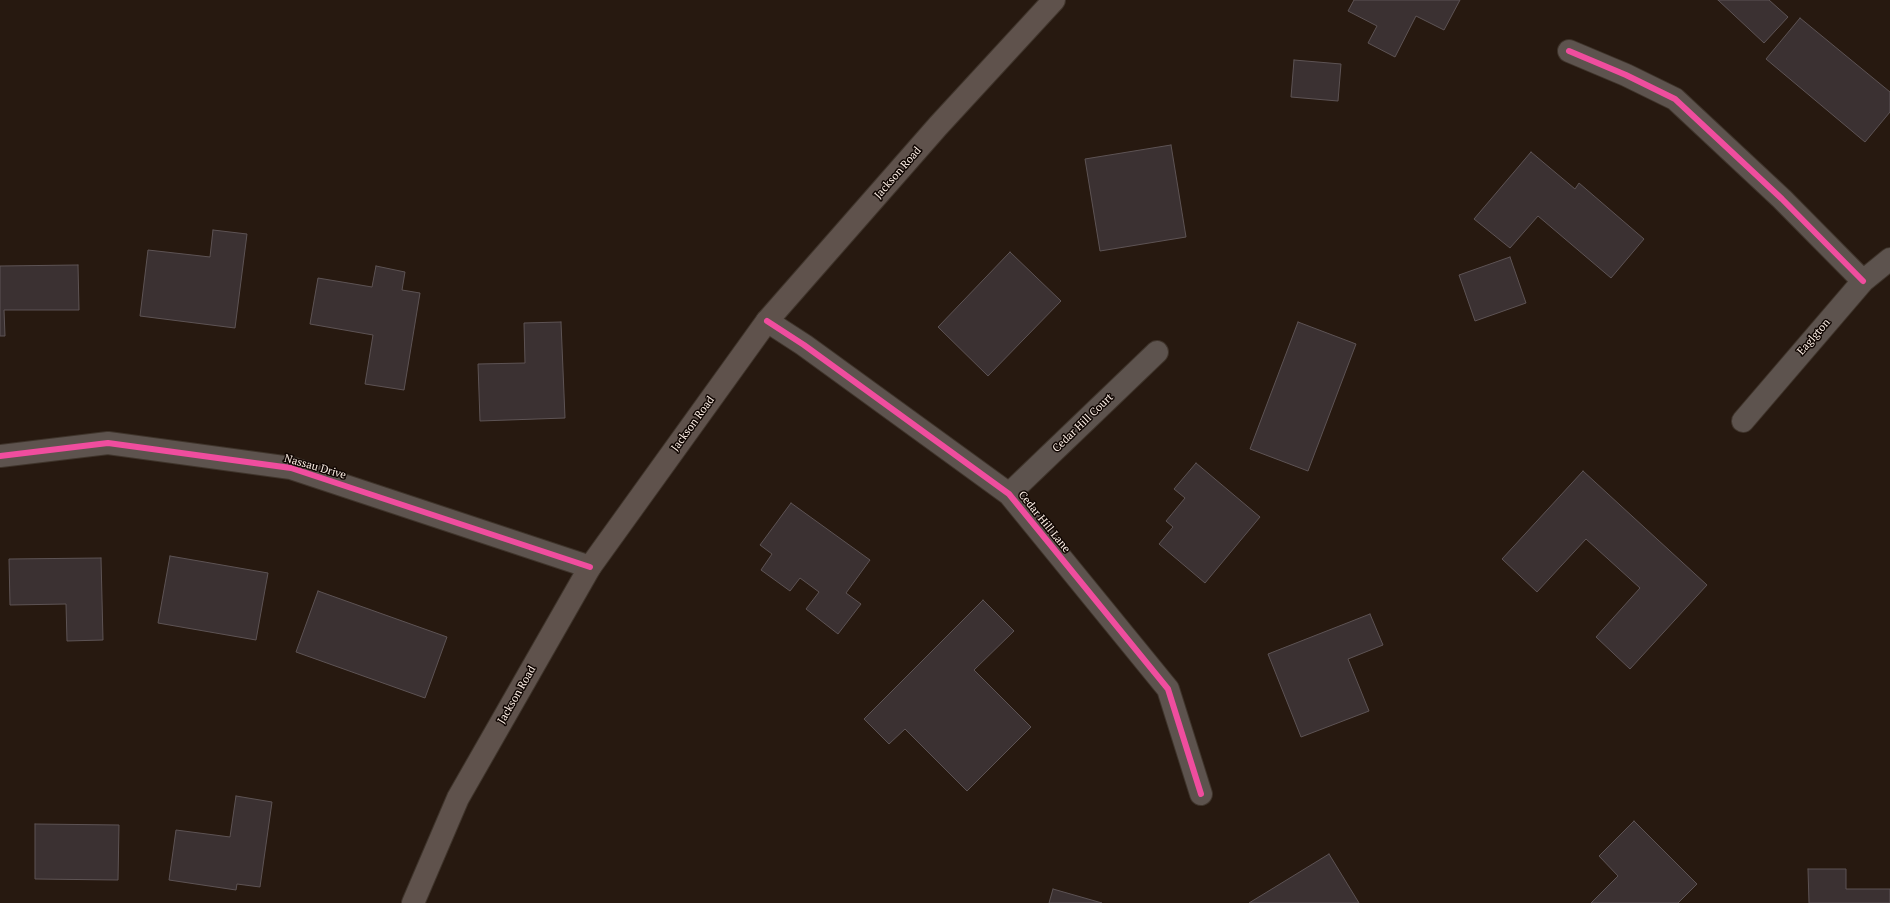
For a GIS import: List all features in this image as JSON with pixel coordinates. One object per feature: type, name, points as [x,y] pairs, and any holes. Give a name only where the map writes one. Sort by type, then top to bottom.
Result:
[{"type":"main road","name":"Jackson Road","points":[[413,903],[458,798],[590,567],[767,321],[938,126],[1054,0]]},
{"type":"street","points":[[1569,52],[1626,75],[1675,99],[1782,199],[1863,281]]},
{"type":"street","name":"Eaglgton","points":[[1743,420],[1863,281],[1890,259]]},
{"type":"street","name":"Cedar Hill Lane","points":[[767,321],[804,345],[1009,494],[1168,688],[1200,794]]},
{"type":"street","name":"Cedar Hill Court","points":[[1009,494],[1157,352]]},
{"type":"street","name":"Nassau Drive","points":[[0,456],[108,443],[291,468],[590,567]]},
{"type":"building","points":[[1354,0],[1460,0],[1444,30],[1416,16],[1395,57],[1368,43],[1377,26],[1348,11]]},
{"type":"building","points":[[1718,0],[1769,0],[1788,17],[1764,43]]},
{"type":"building","points":[[1800,18],[1890,92],[1890,112],[1865,142],[1766,59]]},
{"type":"building","points":[[1294,60],[1341,64],[1338,101],[1291,97]]},
{"type":"building","points":[[1171,145],[1186,237],[1100,251],[1085,159]]},
{"type":"building","points":[[1531,152],[1575,189],[1579,183],[1644,239],[1611,278],[1538,216],[1510,248],[1474,219]]},
{"type":"building","points":[[213,230],[247,234],[235,328],[140,316],[148,250],[210,257]]},
{"type":"building","points":[[1010,252],[1061,301],[988,376],[938,327]]},
{"type":"building","points":[[1510,257],[1526,303],[1475,321],[1459,275]]},
{"type":"building","points":[[78,265],[79,310],[4,310],[5,336],[0,336],[0,266]]},
{"type":"building","points":[[376,266],[405,272],[402,290],[420,293],[404,390],[365,384],[373,335],[310,324],[318,278],[372,287]]},
{"type":"building","points":[[561,322],[565,418],[480,421],[478,364],[525,363],[524,323]]},
{"type":"building","points":[[1298,322],[1356,344],[1308,471],[1250,449]]},
{"type":"building","points":[[1196,463],[1260,517],[1205,583],[1159,544],[1173,527],[1166,521],[1185,498],[1174,489]]},
{"type":"building","points":[[1583,471],[1707,585],[1630,669],[1596,637],[1640,588],[1586,539],[1537,592],[1502,559]]},
{"type":"building","points":[[791,503],[870,560],[846,593],[861,604],[838,634],[806,609],[819,592],[800,578],[790,591],[761,570],[772,554],[760,545]]},
{"type":"building","points":[[170,556],[268,573],[256,640],[158,623]]},
{"type":"building","points":[[101,558],[103,640],[67,641],[66,604],[10,605],[9,559]]},
{"type":"building","points":[[318,591],[447,637],[425,698],[296,652]]},
{"type":"building","points":[[983,600],[1014,631],[974,670],[1031,727],[967,791],[905,729],[889,744],[864,719]]},
{"type":"building","points":[[1370,614],[1383,645],[1348,659],[1369,711],[1301,737],[1268,654]]},
{"type":"building","points":[[236,796],[272,802],[260,887],[237,884],[236,890],[169,880],[176,830],[230,837]]},
{"type":"building","points":[[1634,821],[1697,884],[1678,903],[1591,903],[1618,876],[1599,856]]},
{"type":"building","points":[[35,824],[119,825],[118,880],[35,879]]},
{"type":"building","points":[[1329,854],[1359,903],[1249,903]]},
{"type":"building","points":[[1808,869],[1846,869],[1846,889],[1890,889],[1890,903],[1809,903]]},
{"type":"building","points":[[1053,889],[1102,903],[1049,903]]},
{"type":"cycle path","points":[[1569,51],[1626,75],[1675,99],[1782,199],[1863,281]]},
{"type":"cycle path","points":[[767,321],[804,345],[1009,494],[1168,689],[1201,794]]},
{"type":"cycle path","points":[[0,456],[108,443],[291,468],[590,567]]}]
